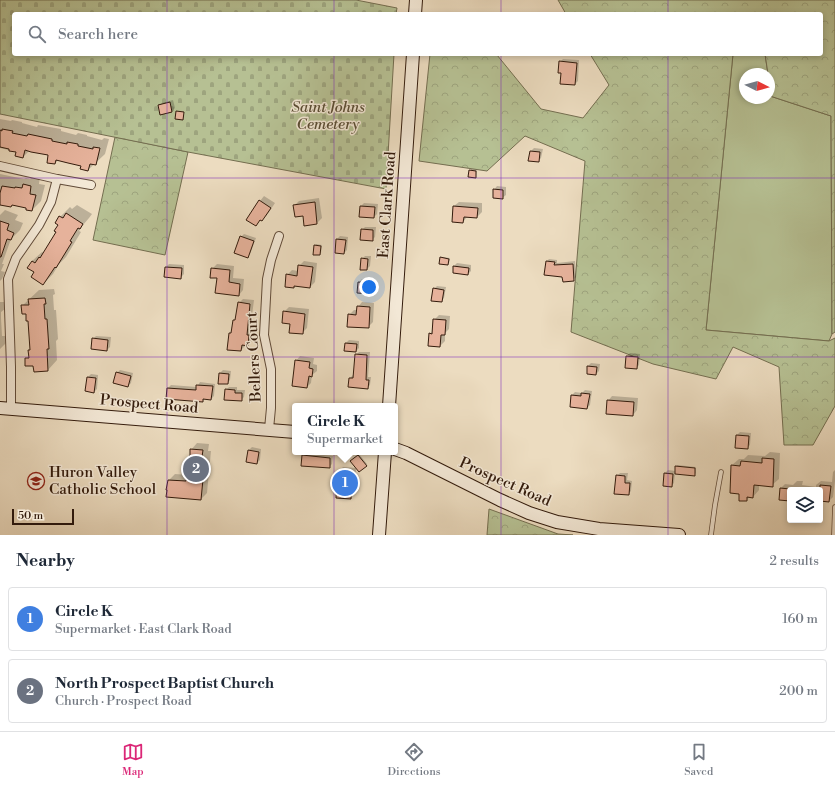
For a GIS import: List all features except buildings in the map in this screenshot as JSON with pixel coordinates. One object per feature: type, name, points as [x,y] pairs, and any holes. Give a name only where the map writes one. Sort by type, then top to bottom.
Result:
[{"type":"main road","points":[[415,12],[416,0]]},
{"type":"main road","name":"East Clark Road","points":[[389,403],[413,56]]},
{"type":"main road","name":"Prospect Road","points":[[5,408],[292,432]]},
{"type":"main road","name":"Prospect Road","points":[[398,450],[500,500],[529,513],[557,522],[599,529],[679,535]]},
{"type":"main road","points":[[379,535],[385,455]]},
{"type":"street","points":[[0,166],[91,185]]},
{"type":"street","points":[[5,408],[11,366],[8,279],[16,258],[39,225],[51,202],[57,179]]},
{"type":"street","name":"Bellers Court","points":[[269,429],[271,408],[271,369],[264,335],[267,279],[271,260],[279,236]]},
{"type":"lane","points":[[711,535],[715,505],[722,472]]},
{"type":"lane","points":[[834,535],[835,507]]},
{"type":"green space","name":"Saint Johns Cemetery","points":[[0,0],[356,0],[397,8],[396,12],[12,12],[12,56],[394,56],[386,189],[188,152],[0,114]]},
{"type":"green space","points":[[558,0],[835,0],[835,332],[832,334],[831,116],[775,98],[775,68],[767,68],[765,56],[823,56],[823,12],[565,12]]},
{"type":"green space","points":[[430,56],[498,56],[541,109],[583,118],[609,85],[591,56],[733,56],[706,330],[829,341],[835,338],[835,406],[813,445],[784,445],[779,367],[733,347],[716,379],[653,364],[571,332],[585,161],[525,136],[487,171],[419,161]]},
{"type":"green space","points":[[733,56],[765,56],[767,68],[739,68],[739,104],[775,104],[775,98],[831,116],[832,334],[829,341],[706,330]]},
{"type":"green space","points":[[115,137],[188,152],[165,255],[93,240]]},
{"type":"green space","points":[[489,509],[558,534],[573,535],[487,535]]},
{"type":"place","name":"North Prospect Baptist Church","points":[[196,469]]},
{"type":"place","name":"Huron Valley Catholic School","points":[[36,481]]},
{"type":"place","name":"Circle K","points":[[345,483]]}]
